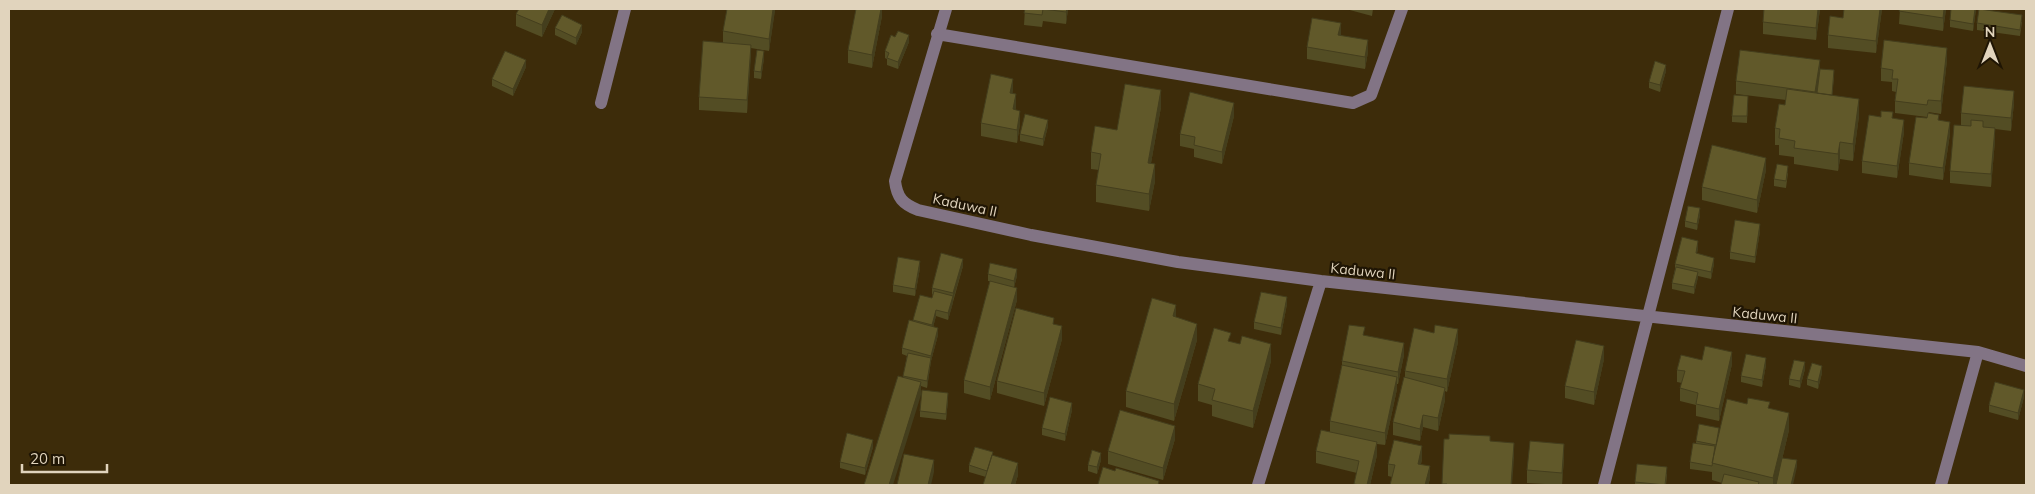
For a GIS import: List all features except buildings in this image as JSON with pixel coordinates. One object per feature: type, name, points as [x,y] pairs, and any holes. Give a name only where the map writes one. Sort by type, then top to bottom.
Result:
[{"type":"street","points":[[601,102],[625,9]]},
{"type":"street","name":"Kaduwa II","points":[[946,9],[894,182],[896,194],[906,205],[918,210],[1040,237],[1178,262],[1321,281],[1649,318],[1978,352],[2026,366]]},
{"type":"street","points":[[937,34],[1353,102],[1371,95],[1402,9]]},
{"type":"street","points":[[1604,485],[1728,9]]},
{"type":"street","points":[[1258,485],[1321,281]]},
{"type":"street","points":[[1940,485],[1978,352]]}]
